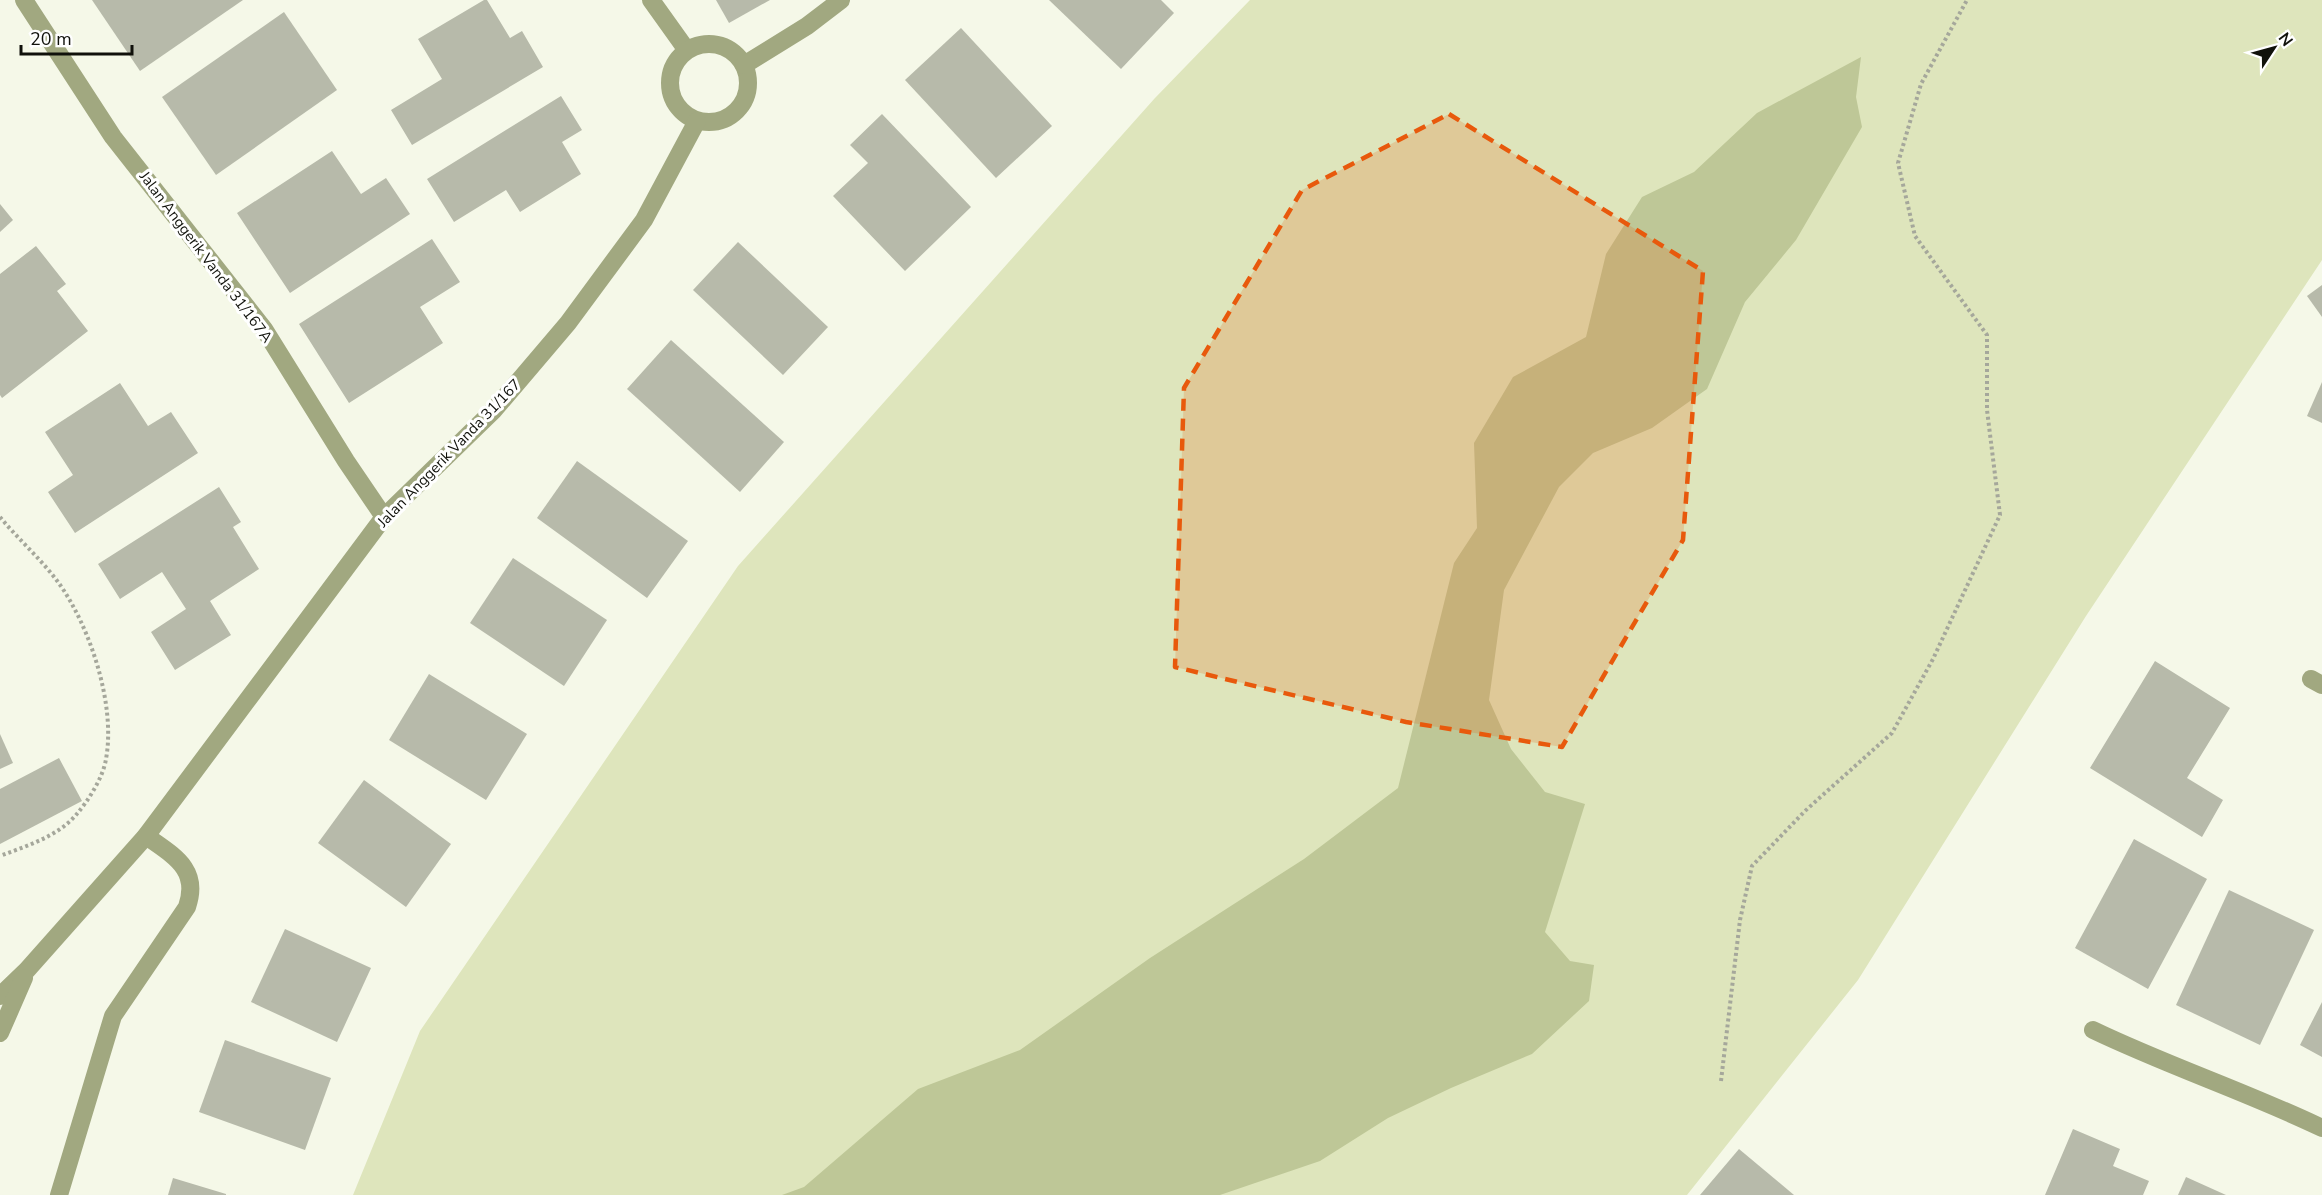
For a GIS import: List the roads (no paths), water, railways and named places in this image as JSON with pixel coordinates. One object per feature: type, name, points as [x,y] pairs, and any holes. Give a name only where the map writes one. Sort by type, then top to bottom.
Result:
[{"type":"street","name":"Jalan Anggerik Vanda 31/167A","points":[[24,0],[113,137],[264,329],[384,518]]},
{"type":"street","points":[[651,0],[686,50]]},
{"type":"street","points":[[744,65],[807,26],[841,0]]},
{"type":"street","points":[[712,43],[736,54],[744,65],[748,91],[739,108],[724,120],[711,123],[697,121],[677,106],[670,89],[671,70],[686,50],[712,43]]},
{"type":"street","name":"Jalan Anggerik Vanda 31/167","points":[[27,970],[146,836],[384,518],[494,410],[568,323],[644,220],[697,121]]},
{"type":"street","points":[[59,1195],[113,1016],[187,907],[192,894],[191,879],[185,868],[146,836]]},
{"type":"street","points":[[0,996],[27,970]]},
{"type":"street","points":[[0,1033],[27,970]]},
{"type":"street","points":[[2093,1030],[2152,1059],[2276,1106],[2322,1128]]}]
